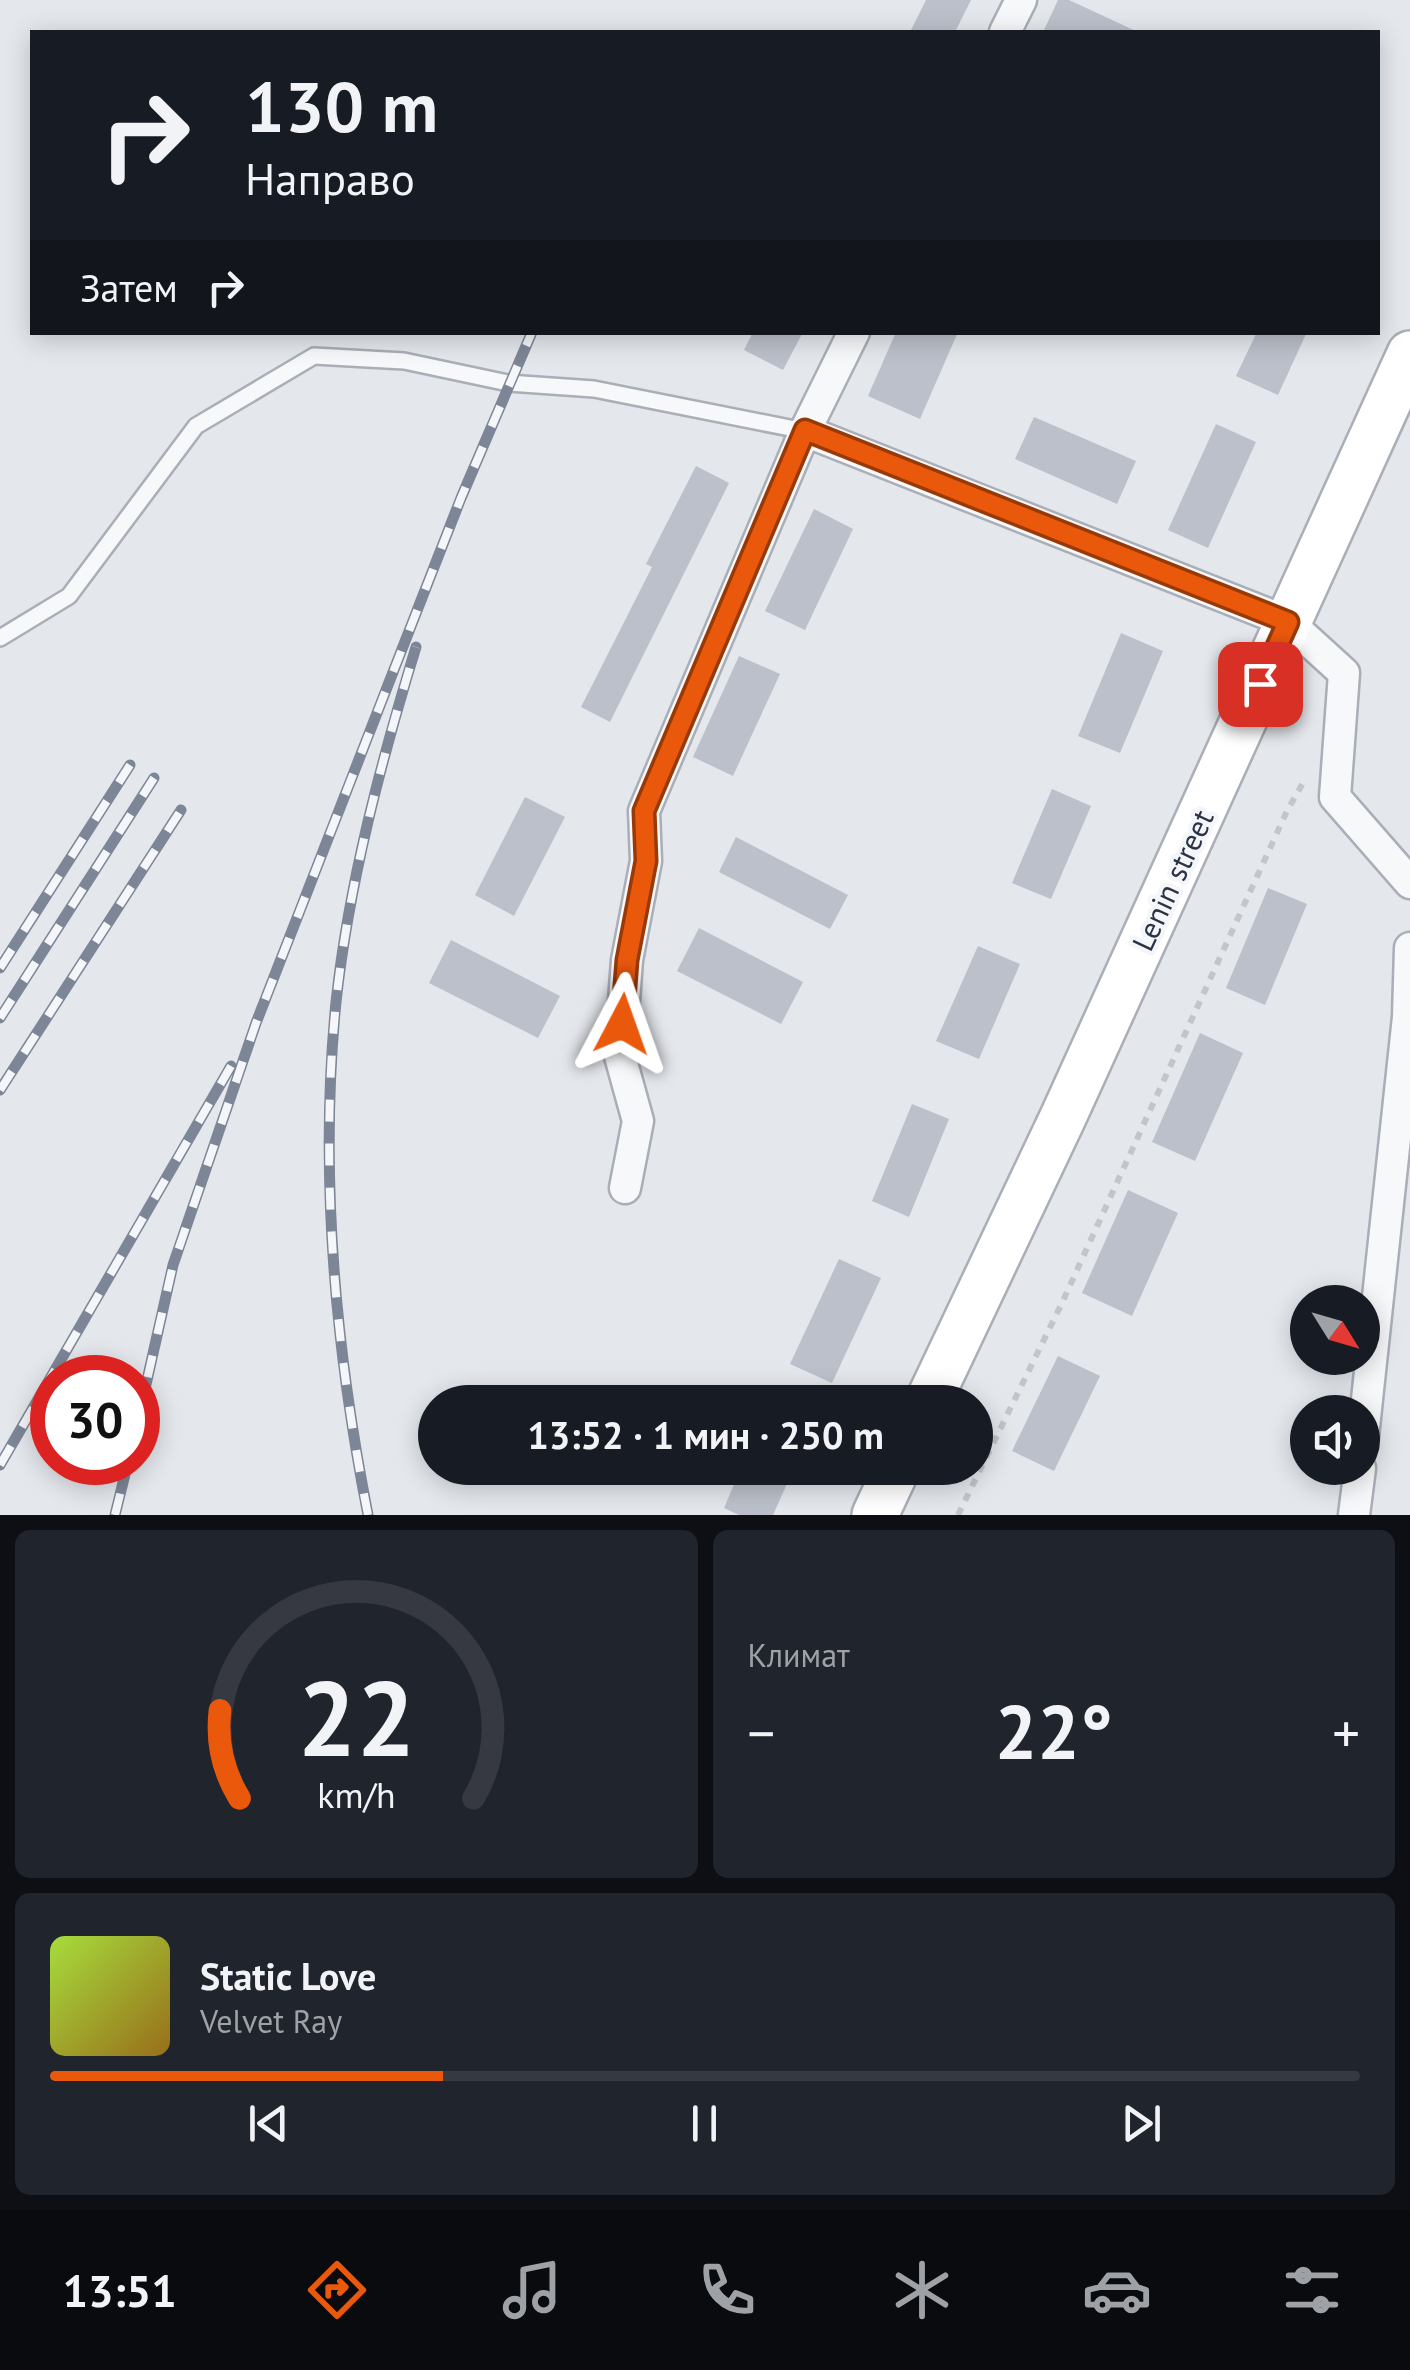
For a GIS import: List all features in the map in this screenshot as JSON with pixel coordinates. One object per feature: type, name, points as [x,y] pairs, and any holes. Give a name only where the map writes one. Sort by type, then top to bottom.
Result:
[{"type":"main road","name":"Lenin street","points":[[936,1385],[1064,1116],[1410,354]]},
{"type":"main road","points":[[875,1515],[889,1485]]},
{"type":"street","points":[[1006,30],[1021,0]]},
{"type":"street","points":[[625,1188],[638,1121],[620,1056],[627,960],[646,861],[644,811],[805,430],[852,335]]},
{"type":"street","points":[[805,430],[1288,622],[1344,672],[1335,796],[1410,883]]},
{"type":"street","points":[[1367,1395],[1408,1017],[1410,948]]},
{"type":"street","points":[[1354,1515],[1358,1485]]},
{"type":"lane","points":[[0,638],[68,596],[196,426],[314,356],[404,361],[508,382],[594,389],[805,430]]},
{"type":"path","points":[[958,1515],[1061,1305],[1287,811],[1341,720]]},
{"type":"building","points":[[926,0],[971,0],[956,30],[911,30]]},
{"type":"building","points":[[1058,0],[1069,0],[1134,30],[1044,30]]},
{"type":"building","points":[[752,335],[801,335],[783,370],[744,350]]},
{"type":"building","points":[[895,335],[957,335],[920,419],[868,396]]},
{"type":"building","points":[[1256,335],[1306,335],[1278,395],[1236,376]]},
{"type":"building","points":[[1034,417],[1136,461],[1117,504],[1015,459]]},
{"type":"building","points":[[1216,424],[1256,442],[1208,548],[1168,530]]},
{"type":"building","points":[[696,466],[729,483],[610,722],[581,707],[652,567],[646,564]]},
{"type":"building","points":[[814,509],[853,529],[805,630],[765,611]]},
{"type":"building","points":[[1121,633],[1163,651],[1120,753],[1078,736]]},
{"type":"building","points":[[739,656],[780,674],[733,776],[693,757]]},
{"type":"building","points":[[1052,789],[1091,806],[1051,899],[1012,883]]},
{"type":"building","points":[[525,797],[565,817],[514,916],[475,895]]},
{"type":"building","points":[[736,837],[848,895],[830,929],[719,872]]},
{"type":"building","points":[[1268,888],[1307,904],[1265,1005],[1226,988]]},
{"type":"building","points":[[699,928],[803,982],[781,1024],[677,971]]},
{"type":"building","points":[[451,940],[560,996],[538,1038],[429,983]]},
{"type":"building","points":[[978,946],[1020,964],[979,1059],[936,1041]]},
{"type":"building","points":[[1200,1033],[1243,1053],[1195,1161],[1152,1142]]},
{"type":"building","points":[[912,1104],[949,1119],[909,1217],[872,1201]]},
{"type":"building","points":[[1128,1190],[1178,1213],[1132,1316],[1082,1293]]},
{"type":"building","points":[[839,1259],[881,1278],[832,1383],[790,1364]]},
{"type":"building","points":[[1058,1356],[1100,1376],[1054,1471],[1012,1451]]},
{"type":"building","points":[[734,1485],[786,1485],[773,1515],[739,1515],[724,1508]]},
{"type":"railway","points":[[153,1355],[173,1265],[256,1023],[461,498],[531,335]]},
{"type":"railway","points":[[368,1515],[347,1388],[333,1260],[331,1066],[342,957],[358,867],[416,647]]},
{"type":"railway","points":[[0,968],[130,765]]},
{"type":"railway","points":[[0,1018],[154,778]]},
{"type":"railway","points":[[0,1090],[181,810]]},
{"type":"railway","points":[[0,1465],[231,1066]]},
{"type":"railway","points":[[115,1515],[122,1485]]},
{"type":"route","points":[[622,1024],[627,960],[646,861],[644,811],[805,430],[1288,622],[1260,684]]}]
